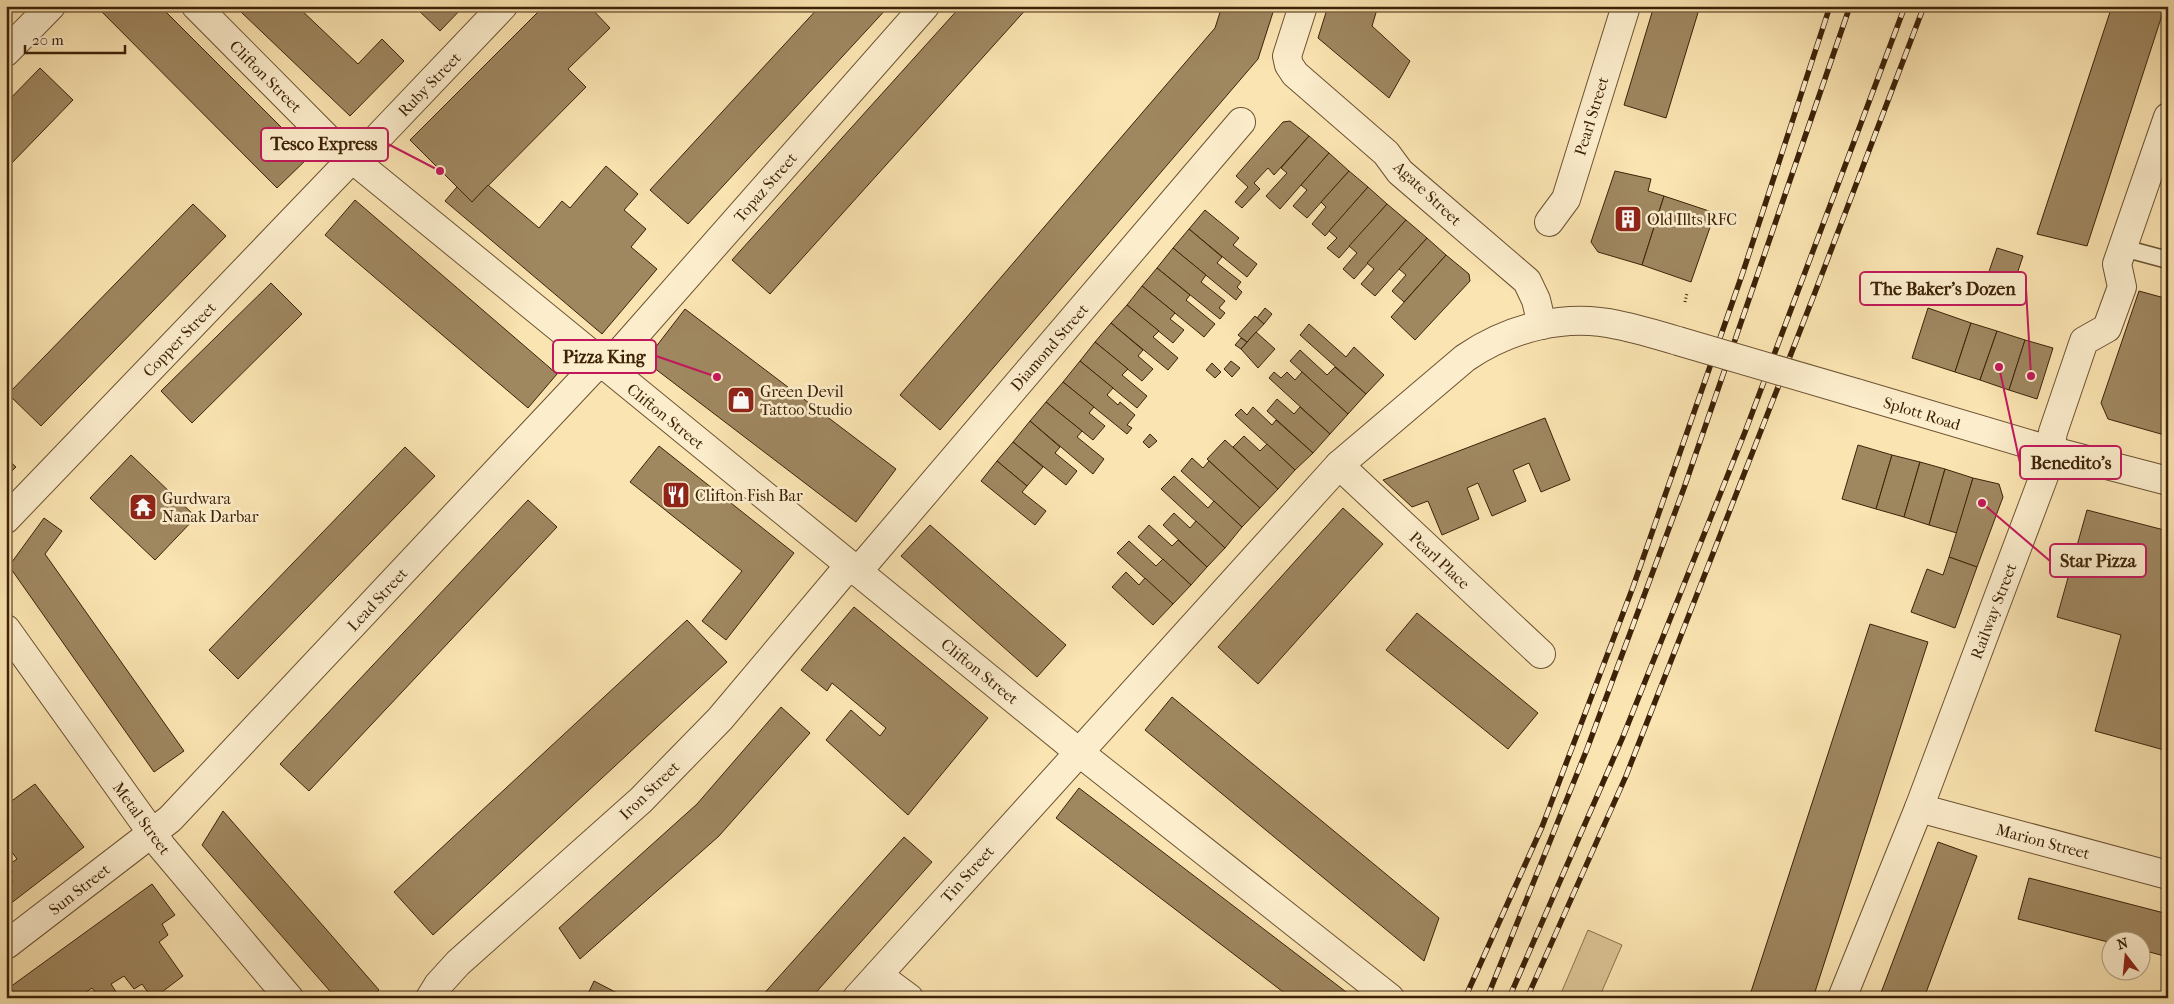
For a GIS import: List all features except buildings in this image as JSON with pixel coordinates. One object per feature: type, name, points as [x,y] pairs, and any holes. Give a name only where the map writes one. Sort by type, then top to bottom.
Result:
[{"type":"street","points":[[6,52],[51,6]]},
{"type":"street","name":"Clifton Street","points":[[196,6],[330,140],[354,160],[1080,753],[1390,998]]},
{"type":"street","name":"Ruby Street","points":[[354,160],[364,152],[503,6]]},
{"type":"street","name":"Topaz Street","points":[[603,365],[614,359],[925,6]]},
{"type":"street","name":"Agate Street","points":[[1302,6],[1287,56],[1289,65],[1295,74],[1386,153],[1400,172],[1527,281],[1533,290],[1542,324]]},
{"type":"street","name":"Pearl Street","points":[[1549,222],[1566,199],[1626,6]]},
{"type":"street","name":"Railway Street","points":[[1842,998],[1918,808],[2043,477],[2053,432],[2084,341],[2107,328],[2122,287],[2117,264],[2167,119]]},
{"type":"street","name":"Diamond Street","points":[[854,568],[865,563],[1241,122]]},
{"type":"street","name":"Copper Street","points":[[6,519],[344,167],[354,160]]},
{"type":"street","name":"Splott Road","points":[[1339,465],[1465,358],[1493,342],[1542,324],[1570,321],[1617,324],[2049,450],[2168,480]]},
{"type":"street","name":"Lead Street","points":[[152,834],[170,818],[592,370],[603,365]]},
{"type":"street","name":"Pearl Place","points":[[1339,465],[1541,654]]},
{"type":"street","name":"Tin Street","points":[[857,998],[1339,465]]},
{"type":"street","name":"Iron Street","points":[[430,998],[438,984],[458,963],[640,800],[676,764],[720,719],[842,574],[854,568]]},
{"type":"street","name":"Metal Street","points":[[6,629],[152,834],[289,998]]},
{"type":"street","name":"Marion Street","points":[[1918,808],[2168,875]]},
{"type":"street","name":"Sun Street","points":[[6,945],[152,834]]},
{"type":"street","points":[[878,975],[909,998]]},
{"type":"lane","points":[[2123,248],[2168,260]]},
{"type":"path","points":[[1685,302],[1687,293]]},
{"type":"shaded area","points":[[1588,930],[1622,945],[1599,998],[1559,998]]},
{"type":"railway","points":[[1465,998],[1542,827],[1633,587],[1743,272],[1830,6]]},
{"type":"railway","points":[[1487,998],[1587,749],[1684,488],[1850,6]]},
{"type":"railway","points":[[1509,998],[1622,739],[1745,432],[1905,6]]},
{"type":"railway","points":[[1527,998],[1626,776],[1814,295],[1924,6]]},
{"type":"place","name":"Tesco Express","points":[[440,171]]},
{"type":"place","name":"Old Illts RFC","points":[[1628,219]]},
{"type":"place","name":"Benedito's","points":[[1999,367]]},
{"type":"place","name":"The Baker's Dozen","points":[[2031,376]]},
{"type":"place","name":"Pizza King","points":[[717,377]]},
{"type":"place","name":"Green Devil Tattoo Studio","points":[[741,400]]},
{"type":"place","name":"Clifton Fish Bar","points":[[676,495]]},
{"type":"place","name":"Star Pizza","points":[[1982,503]]},
{"type":"place","name":"Gurdwara Nanak Darbar","points":[[143,507]]}]
